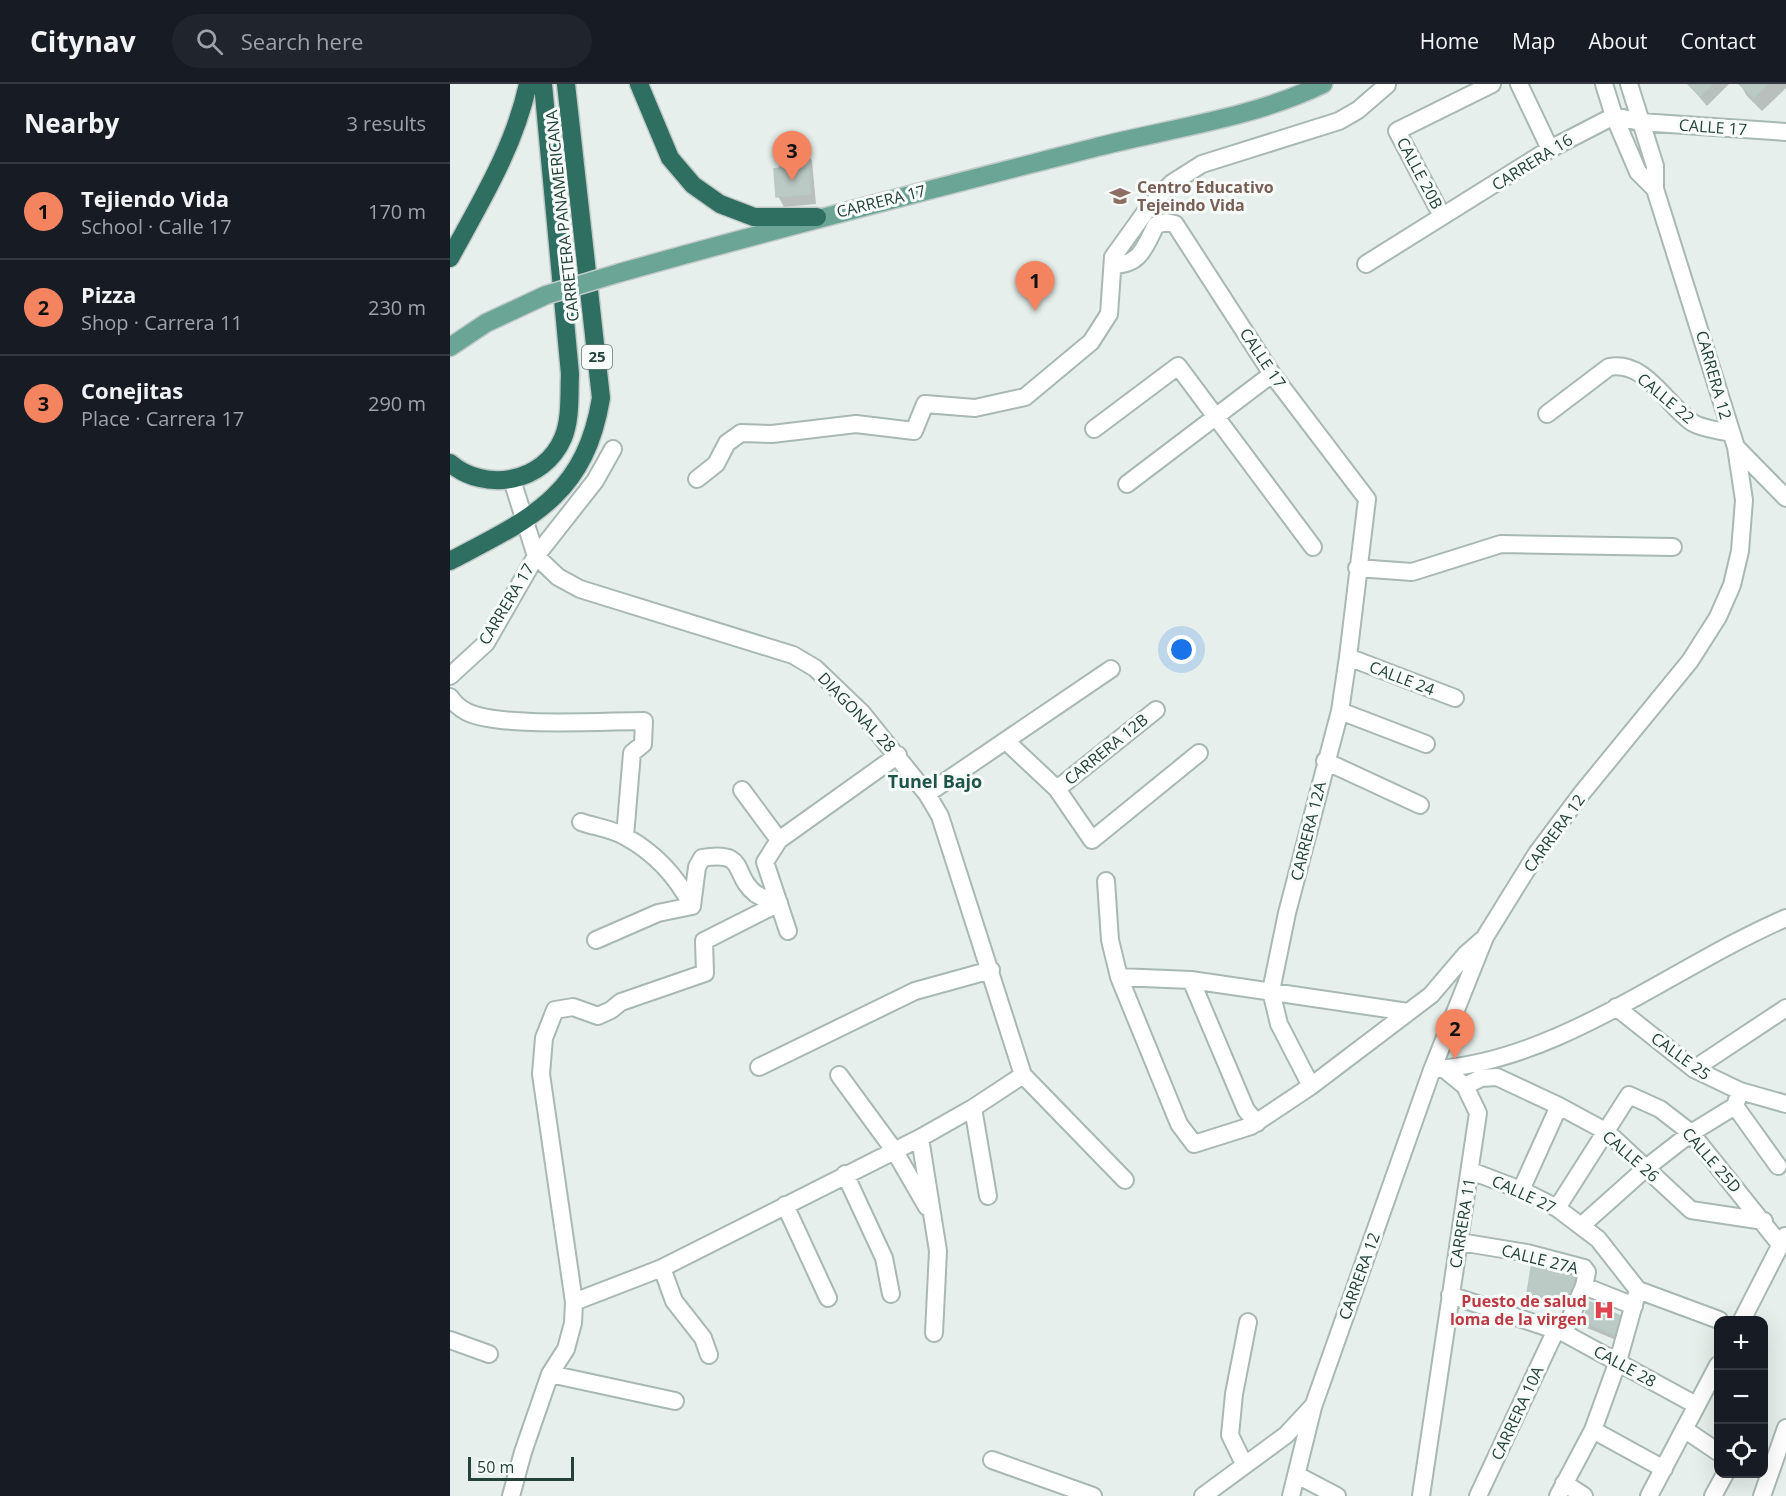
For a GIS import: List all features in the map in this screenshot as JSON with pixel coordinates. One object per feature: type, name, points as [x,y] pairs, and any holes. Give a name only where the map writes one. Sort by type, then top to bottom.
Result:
[{"type":"highway","name":"CARRETERA PANAMERICANA","points":[[450,258],[505,157],[520,118],[528,84]]},
{"type":"highway","points":[[450,463],[458,470],[484,480],[512,480],[530,474],[550,459],[563,438],[568,417],[570,374],[543,84]]},
{"type":"highway","name":"CARRETERA PANAMERICANA","points":[[450,561],[525,522],[555,496],[576,470],[590,442],[601,398],[566,84]]},
{"type":"highway","points":[[639,84],[670,158],[693,185],[720,204],[754,217],[817,217]]},
{"type":"main road","name":"CARRERA 17","points":[[450,347],[486,322],[546,294],[817,217],[1259,108],[1323,84]]},
{"type":"street","points":[[697,479],[716,464],[727,443],[741,433],[772,434],[856,424],[914,431],[925,404],[975,408],[1025,397],[1091,342],[1109,314],[1113,257],[1149,207],[1178,178],[1202,164],[1339,121],[1358,110],[1387,84]]},
{"type":"street","name":"CALLE 20B","points":[[1447,214],[1397,131],[1492,84]]},
{"type":"street","points":[[1519,84],[1550,149]]},
{"type":"street","name":"CARRERA 12","points":[[1604,84],[1614,116],[1638,172],[1655,189]]},
{"type":"street","name":"CARRERA 12","points":[[1291,1496],[1313,1407],[1485,937],[1537,853],[1582,793],[1690,661],[1718,617],[1732,585],[1740,551],[1744,500],[1733,440],[1706,343],[1655,189],[1655,165],[1629,84]]},
{"type":"street","name":"CARRERA 16","points":[[1447,214],[1550,149],[1614,116]]},
{"type":"street","name":"CALLE 17","points":[[1614,116],[1640,122],[1786,132]]},
{"type":"street","points":[[1366,264],[1447,214]]},
{"type":"street","name":"CALLE 17","points":[[1113,265],[1125,265],[1140,258],[1156,225],[1166,222],[1174,224],[1272,374],[1366,499],[1357,568]]},
{"type":"street","name":"CALLE 22","points":[[1546,414],[1609,367],[1619,365],[1655,385],[1690,421],[1733,440],[1786,498]]},
{"type":"street","points":[[1094,429],[1178,366],[1312,547]]},
{"type":"street","points":[[1127,484],[1272,374]]},
{"type":"street","name":"CARRERA 17","points":[[450,676],[486,643],[536,556],[595,481],[612,449]]},
{"type":"street","name":"DIAGONAL 28","points":[[512,480],[536,556],[558,577],[580,589],[793,655],[823,676],[862,713],[898,755],[940,816],[992,970],[1023,1075],[1125,1180]]},
{"type":"street","points":[[1357,568],[1412,572],[1501,544],[1673,547]]},
{"type":"street","name":"CARRERA 12A","points":[[1311,1086],[1279,1024],[1271,991],[1287,913],[1325,761],[1340,711],[1357,568]]},
{"type":"street","name":"CALLE 24","points":[[1348,657],[1455,698]]},
{"type":"street","points":[[927,794],[1112,669]]},
{"type":"street","points":[[450,697],[466,712],[483,717],[534,722],[644,721],[643,744],[632,753],[625,836]]},
{"type":"street","name":"CARRERA 12B","points":[[1057,789],[1156,710]]},
{"type":"street","points":[[1340,711],[1426,744]]},
{"type":"street","points":[[1006,741],[1057,789],[1092,840],[1199,753]]},
{"type":"street","points":[[788,931],[765,862],[778,840],[898,755]]},
{"type":"street","points":[[1325,761],[1420,805]]},
{"type":"street","points":[[742,790],[778,840]]},
{"type":"street","points":[[581,822],[625,836],[657,859],[679,882],[692,906]]},
{"type":"street","points":[[692,906],[697,867],[702,858],[722,855],[732,860],[755,893],[779,903]]},
{"type":"street","points":[[1106,881],[1110,940],[1119,977],[1179,1125],[1194,1144],[1257,1123],[1311,1086],[1431,995],[1466,954],[1485,937]]},
{"type":"street","points":[[511,1496],[550,1374],[566,1349],[573,1323],[574,1302],[541,1074],[544,1038],[555,1011],[573,1007],[598,1016],[621,1002],[705,973],[704,941],[779,903]]},
{"type":"street","points":[[596,940],[658,913],[692,906]]},
{"type":"street","points":[[1438,1069],[1495,1059],[1530,1048],[1617,1007],[1754,931],[1786,918]]},
{"type":"street","points":[[759,1067],[915,991],[992,970]]},
{"type":"street","points":[[1119,977],[1191,980],[1408,1012]]},
{"type":"street","points":[[1191,980],[1246,1110],[1257,1123]]},
{"type":"street","name":"CALLE 25","points":[[1617,1007],[1694,1069],[1738,1099],[1786,1104]]},
{"type":"street","points":[[1694,1069],[1786,1008]]},
{"type":"street","name":"CARRERA 11","points":[[1421,1496],[1478,1113],[1465,1086],[1438,1069]]},
{"type":"street","points":[[839,1075],[894,1150],[933,1218]]},
{"type":"street","points":[[574,1302],[662,1268],[920,1138],[974,1108],[1023,1075]]},
{"type":"street","name":"CALLE 26","points":[[1465,1086],[1482,1078],[1497,1077],[1607,1132],[1691,1210],[1764,1221]]},
{"type":"street","name":"CALLE 25D","points":[[1607,1132],[1629,1095],[1660,1109],[1691,1133],[1764,1221],[1783,1239]]},
{"type":"street","points":[[1581,1226],[1646,1168],[1738,1099],[1778,1166]]},
{"type":"street","points":[[1521,1190],[1559,1106]]},
{"type":"street","points":[[974,1108],[988,1196]]},
{"type":"street","points":[[1557,1208],[1607,1132]]},
{"type":"street","points":[[920,1138],[938,1251],[934,1333]]},
{"type":"street","name":"CALLE 27","points":[[1471,1171],[1521,1190],[1557,1208],[1598,1239],[1636,1298]]},
{"type":"street","points":[[845,1174],[884,1258],[891,1294]]},
{"type":"street","points":[[785,1205],[828,1298]]},
{"type":"street","points":[[1744,1316],[1783,1239]]},
{"type":"street","name":"CALLE 27A","points":[[1460,1242],[1527,1252],[1584,1268],[1587,1272],[1584,1286],[1636,1298]]},
{"type":"street","points":[[662,1268],[674,1301],[703,1338],[709,1355]]},
{"type":"street","name":"CARRERA 10A","points":[[1478,1496],[1584,1286]]},
{"type":"street","name":"CALLE 28","points":[[1450,1294],[1560,1332],[1618,1361],[1696,1405]]},
{"type":"street","points":[[1584,1496],[1561,1490],[1593,1430],[1618,1361],[1636,1298],[1714,1319]]},
{"type":"street","points":[[1244,1464],[1230,1435],[1234,1394],[1248,1322]]},
{"type":"street","points":[[450,1340],[489,1354]]},
{"type":"street","points":[[1649,1496],[1716,1370]]},
{"type":"street","points":[[550,1374],[675,1401]]},
{"type":"street","points":[[1192,1496],[1206,1492],[1286,1436],[1313,1407]]},
{"type":"street","points":[[1762,1496],[1786,1428]]},
{"type":"street","points":[[1684,1429],[1714,1449]]},
{"type":"street","points":[[1593,1430],[1664,1469]]},
{"type":"street","points":[[992,1460],[1093,1496]]},
{"type":"street","points":[[1297,1475],[1337,1496]]},
{"type":"street","points":[[1713,1496],[1722,1478]]},
{"type":"building","points":[[1688,84],[1713,84],[1700,96]]},
{"type":"building","points":[[1739,84],[1768,84],[1754,98]]},
{"type":"building","points":[[807,149],[811,194],[776,197],[774,169],[780,168],[779,152]]},
{"type":"building","points":[[1532,1262],[1582,1271],[1573,1300],[1527,1294]]},
{"type":"building","name":"Puesto de salud loma de la virgen","points":[[1590,1302],[1627,1319],[1622,1338],[1582,1321]]},
{"type":"place","name":"Conejitas","points":[[792,181]]},
{"type":"place","name":"Centro Educativo Tejeindo Vida","points":[[1120,196]]},
{"type":"place","name":"Tejiendo Vida","points":[[1035,311]]},
{"type":"place","name":"Pizza","points":[[1455,1059]]},
{"type":"place","name":"Puesto de salud loma de la virgen","points":[[1604,1310]]},
{"type":"district","name":"Tunel Bajo","points":[[935,782]]}]
